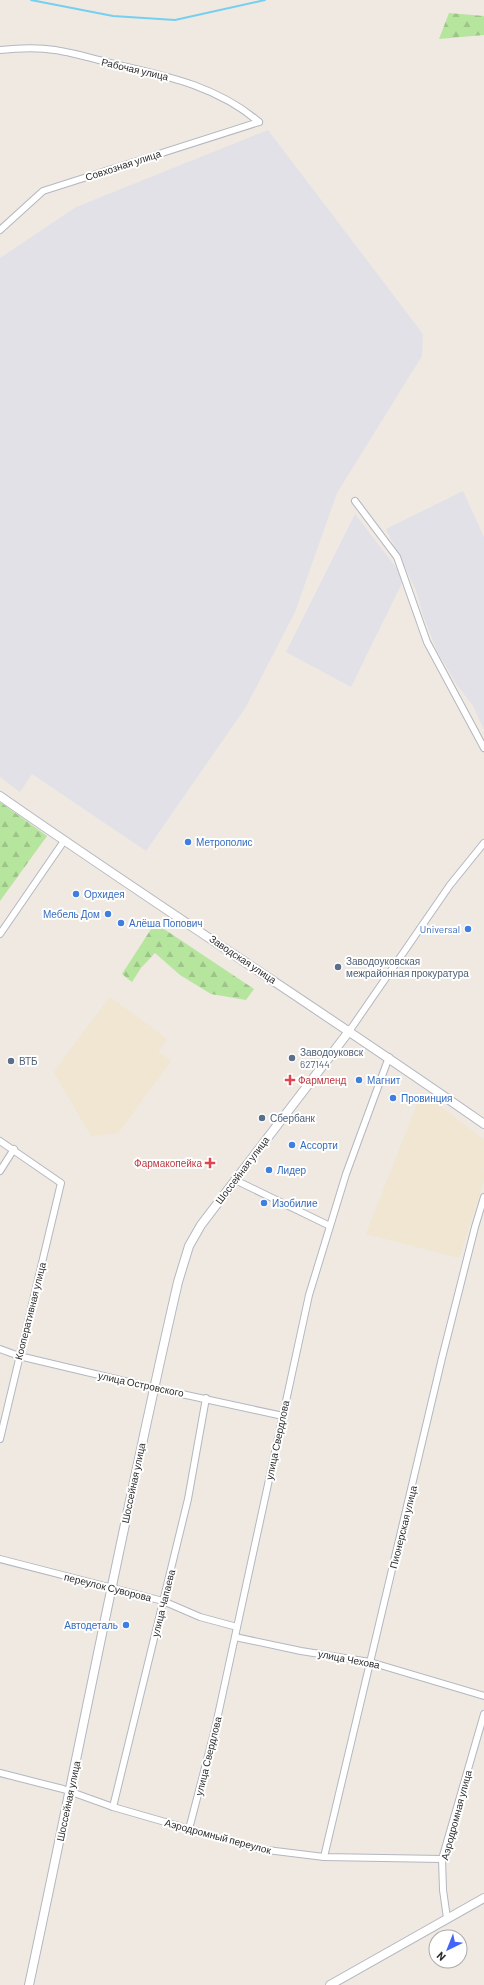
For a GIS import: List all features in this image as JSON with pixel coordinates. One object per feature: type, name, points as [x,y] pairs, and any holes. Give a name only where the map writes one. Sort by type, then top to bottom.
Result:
[{"type":"main road","name":"Заводская улица","points":[[0,796],[64,841],[350,1030],[484,1124]]},
{"type":"main road","name":"Шоссейная улица","points":[[29,1985],[70,1792],[110,1587],[178,1282],[189,1246],[201,1225],[350,1030]]},
{"type":"main road","points":[[330,1985],[484,1898]]},
{"type":"street","name":"Рабочая улица","points":[[0,50],[16,48],[54,50],[188,82],[218,94],[242,107],[259,122]]},
{"type":"street","name":"Совхозная улица","points":[[0,230],[43,191],[259,122]]},
{"type":"street","points":[[355,501],[397,557],[427,642],[484,748]]},
{"type":"street","points":[[0,934],[64,841]]},
{"type":"street","points":[[350,1030],[450,885],[484,843]]},
{"type":"street","name":"улица Свердлова","points":[[188,1829],[216,1729],[309,1295],[346,1174],[389,1057]]},
{"type":"street","points":[[0,1141],[14,1149],[0,1171]]},
{"type":"street","name":"Кооперативная улица","points":[[0,1439],[61,1183],[14,1149]]},
{"type":"street","points":[[235,1180],[330,1226]]},
{"type":"street","name":"Пионерская улица","points":[[324,1857],[412,1491],[449,1329],[474,1227],[484,1197]]},
{"type":"street","name":"улица Островского","points":[[0,1349],[19,1356],[154,1388],[206,1398],[283,1416]]},
{"type":"street","name":"улица Чапаева","points":[[112,1807],[188,1499],[206,1398]]},
{"type":"street","name":"переулок Суворова","points":[[0,1559],[163,1601],[200,1617],[237,1627]]},
{"type":"street","name":"улица Чехова","points":[[235,1637],[301,1651],[370,1662],[484,1696]]},
{"type":"street","name":"Аэродромная улица","points":[[447,1918],[443,1890],[442,1859],[484,1714]]},
{"type":"street","name":"Аэродромный переулок","points":[[0,1773],[70,1792],[112,1807],[259,1849],[324,1857],[442,1859]]},
{"type":"shaded area","points":[[268,130],[423,334],[422,356],[337,493],[295,612],[246,707],[146,851],[32,774],[20,792],[0,777],[0,258],[76,207]]},
{"type":"shaded area","points":[[463,491],[484,537],[484,730],[473,706],[457,685],[437,651],[423,615],[416,590],[386,529]]},
{"type":"shaded area","points":[[355,514],[398,570],[402,583],[351,687],[286,652]]},
{"type":"shaded area","points":[[110,997],[167,1039],[158,1051],[171,1061],[118,1133],[91,1136],[54,1072]]},
{"type":"shaded area","points":[[422,1092],[484,1140],[484,1180],[459,1258],[366,1234]]},
{"type":"green space","points":[[449,13],[484,16],[484,35],[439,39]]},
{"type":"green space","points":[[0,802],[47,836],[0,901]]},
{"type":"green space","points":[[155,923],[254,989],[246,1000],[211,994],[180,975],[155,953],[141,968],[132,982],[122,974]]},
{"type":"waterway","points":[[31,0],[113,16],[175,20],[265,0]]},
{"type":"place","name":"Метрополис","points":[[188,842]]},
{"type":"place","name":"Орхидея","points":[[76,894]]},
{"type":"place","name":"Мебель Дом","points":[[108,914]]},
{"type":"place","name":"Алёша Попович","points":[[121,923]]},
{"type":"place","name":"Universal","points":[[468,929]]},
{"type":"place","name":"Заводоуковская межрайонная прокуратура","points":[[338,967]]},
{"type":"place","name":"Заводоуковск 627144","points":[[292,1058]]},
{"type":"place","name":"ВТБ","points":[[11,1061]]},
{"type":"place","name":"Фармленд","points":[[290,1080]]},
{"type":"place","name":"Магнит","points":[[359,1080]]},
{"type":"place","name":"Провинция","points":[[393,1098]]},
{"type":"place","name":"Сбербанк","points":[[262,1118]]},
{"type":"place","name":"Ассорти","points":[[292,1145]]},
{"type":"place","name":"Фармакопейка","points":[[210,1163]]},
{"type":"place","name":"Лидер","points":[[269,1170]]},
{"type":"place","name":"Изобилие","points":[[264,1203]]},
{"type":"place","name":"Автодеталь","points":[[126,1625]]}]
